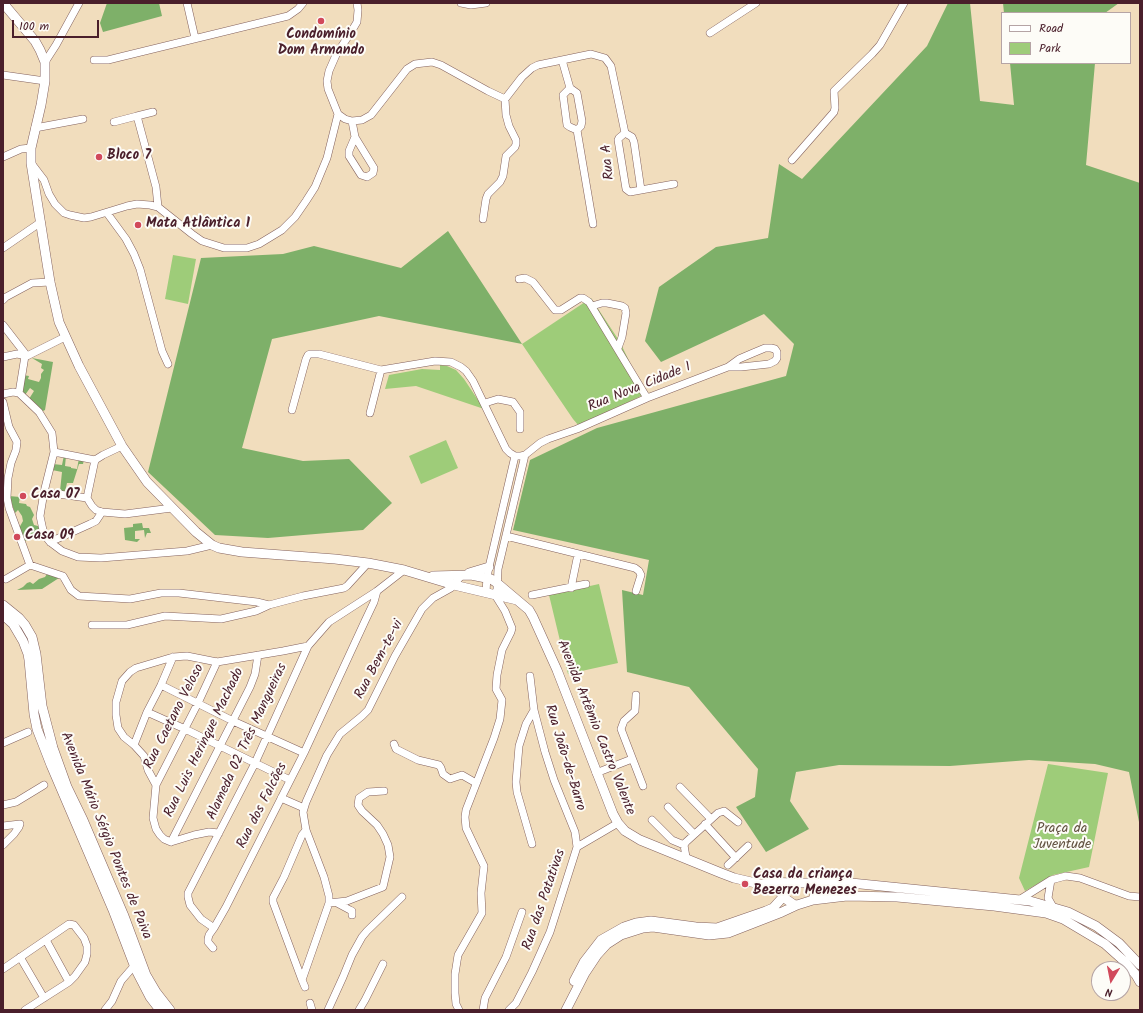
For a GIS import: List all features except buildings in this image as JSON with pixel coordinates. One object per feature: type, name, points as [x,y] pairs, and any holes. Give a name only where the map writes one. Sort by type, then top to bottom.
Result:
[{"type":"main road","name":"Avenida Artêmio Castro Valente","points":[[3,3],[35,41],[45,62],[45,81],[31,148],[31,163],[50,282],[59,322],[79,366],[122,446],[140,473],[172,508],[196,532],[212,545],[228,550],[242,552],[318,557],[368,563],[404,570],[454,585],[517,600]]},
{"type":"main road","points":[[462,575],[489,567]]},
{"type":"main road","name":"Avenida Artêmio Castro Valente","points":[[424,575],[471,575],[487,578],[498,583],[529,610],[558,670],[596,773],[618,823],[625,831],[640,840],[686,857],[721,873],[773,887],[783,895]]},
{"type":"main road","name":"Avenida Mário Sérgio Pontes de Paiva","points":[[3,605],[22,622],[32,637],[36,654],[42,706],[52,748],[67,787],[83,820],[124,916],[146,975],[156,992],[170,1010]]},
{"type":"main road","name":"Avenida Mário Sérgio Pontes de Paiva","points":[[3,615],[13,624],[24,641],[29,660],[34,714],[37,729],[113,910],[134,966],[150,997],[160,1010]]},
{"type":"main road","name":"Avenida Artêmio Castro Valente","points":[[753,882],[794,883]]},
{"type":"main road","points":[[811,882],[816,891],[813,900]]},
{"type":"main road","points":[[559,1010],[584,962],[592,950],[601,940],[624,927],[636,923],[652,921],[696,927],[717,928],[766,912],[773,908],[783,895],[786,888],[794,883],[811,882],[861,884],[1030,901],[1068,912],[1096,926],[1119,943],[1140,965]]},
{"type":"main road","points":[[783,895],[789,901],[797,905]]},
{"type":"main road","points":[[566,1010],[585,973],[597,955],[607,944],[621,935],[643,928],[653,928],[696,934],[721,935],[813,900],[848,896],[897,898],[1000,906],[1046,913],[1063,919],[1105,944],[1124,961],[1140,982]]},
{"type":"street","points":[[45,62],[53,51],[79,3]]},
{"type":"street","points":[[187,3],[195,38]]},
{"type":"street","points":[[94,60],[108,60],[288,16],[303,3]]},
{"type":"street","points":[[357,3],[357,22],[336,55],[329,71],[327,81],[328,89],[338,114],[345,119],[362,120],[371,115],[407,70],[415,64],[423,62],[441,64],[505,99]]},
{"type":"street","points":[[461,3],[471,5],[486,3]]},
{"type":"street","points":[[710,33],[756,3]]},
{"type":"street","points":[[792,160],[834,112],[834,91],[880,45],[901,4]]},
{"type":"street","points":[[483,219],[488,194],[500,182],[503,176],[506,156],[516,144],[516,140],[509,126],[506,115],[505,99],[522,77],[532,68],[591,54],[601,56],[609,62],[624,133]]},
{"type":"street","points":[[562,60],[570,88],[577,93],[582,121],[581,126],[577,130]]},
{"type":"street","points":[[3,75],[45,81]]},
{"type":"street","points":[[570,88],[563,95],[567,125],[577,130]]},
{"type":"street","points":[[114,122],[153,112]]},
{"type":"street","points":[[31,163],[44,180],[49,194],[55,204],[64,213],[84,218],[137,204],[158,207],[202,241],[224,248],[247,248],[259,244],[282,230],[295,217],[315,187],[327,158],[338,114]]},
{"type":"street","points":[[137,116],[156,187],[158,207]]},
{"type":"street","points":[[35,128],[83,119]]},
{"type":"street","points":[[352,120],[355,137],[374,168],[374,174],[371,176],[367,177],[361,175],[349,156],[348,151],[355,137]]},
{"type":"street","points":[[577,130],[593,224]]},
{"type":"street","name":"Rua A","points":[[641,190],[634,142],[632,137],[624,133],[618,140],[624,186],[628,191],[630,192],[641,190],[674,184]]},
{"type":"street","points":[[3,157],[21,149],[31,148]]},
{"type":"street","points":[[107,213],[126,239],[134,254],[140,269],[162,351],[168,364]]},
{"type":"street","points":[[3,248],[41,222]]},
{"type":"street","points":[[518,279],[525,278],[533,282],[555,310],[561,310],[580,298],[586,299],[618,348],[647,398]]},
{"type":"street","points":[[3,300],[32,283],[50,282]]},
{"type":"street","points":[[592,306],[602,303],[622,306],[625,308],[626,313],[622,338],[618,348]]},
{"type":"street","points":[[3,324],[27,356]]},
{"type":"street","points":[[19,394],[25,356],[65,337]]},
{"type":"street","name":"Rua Nova Cidade I","points":[[525,455],[540,443],[647,398],[728,367],[739,359],[765,348],[775,349],[777,352],[777,358],[773,363],[728,367]]},
{"type":"street","points":[[3,357],[17,354],[27,356]]},
{"type":"street","points":[[292,410],[306,359],[310,354],[319,354],[381,370],[435,361],[451,362],[466,371],[485,403],[504,445],[510,453],[515,456],[525,455],[498,569],[497,591],[490,594]]},
{"type":"street","points":[[370,413],[381,370]]},
{"type":"street","points":[[3,394],[13,392],[19,394],[39,412],[47,424],[53,438],[54,452],[44,492],[41,509],[41,523],[46,537],[62,551],[92,558],[187,551],[212,545]]},
{"type":"street","points":[[485,403],[498,399],[513,402],[520,412],[520,429]]},
{"type":"street","points":[[3,402],[9,427],[17,442],[8,478],[7,498],[9,508],[30,565]]},
{"type":"street","points":[[54,452],[95,460],[122,446]]},
{"type":"street","points":[[459,1010],[456,1004],[455,993],[455,974],[458,955],[482,913],[481,893],[484,866],[465,824],[466,810],[500,719],[502,700],[496,689],[497,675],[502,650],[512,628],[505,611],[490,594],[487,578],[515,456]]},
{"type":"street","points":[[95,460],[88,498],[92,506],[102,512],[125,514],[172,508]]},
{"type":"street","points":[[44,492],[88,498]]},
{"type":"street","points":[[50,542],[96,521],[102,512]]},
{"type":"street","points":[[499,527],[506,533],[578,554],[635,568],[641,575],[636,591]]},
{"type":"street","points":[[571,588],[578,554]]},
{"type":"street","points":[[92,625],[127,625],[165,616],[221,619],[256,611],[269,605],[309,594],[344,588],[348,586],[368,563]]},
{"type":"street","points":[[6,579],[30,565],[63,576],[71,590],[79,596],[130,599],[161,593],[179,593],[257,602],[269,605]]},
{"type":"street","points":[[489,567],[498,569]]},
{"type":"street","name":"Alameda 02 Três Mangueiras","points":[[171,842],[209,832],[219,833],[255,763],[308,646],[330,622],[377,591],[404,570]]},
{"type":"street","name":"Rua Bem-te-vi","points":[[306,830],[302,835],[284,877],[272,898],[303,984],[329,904],[329,896],[324,877],[306,830],[304,808],[327,755],[340,734],[368,710],[394,656],[422,610],[433,598],[447,591],[454,585],[462,575]]},
{"type":"street","points":[[532,595],[586,584]]},
{"type":"street","name":"Rua dos Falcões","points":[[219,833],[188,893],[190,905],[201,919],[214,928],[304,753],[374,602],[377,591]]},
{"type":"street","name":"Alameda 02 Três Mangueiras","points":[[156,784],[148,770],[146,760],[134,745],[124,737],[118,728],[116,702],[122,681],[130,672],[136,668],[173,657],[187,656],[217,662],[308,646]]},
{"type":"street","name":"Rua Luis Herinque Machado","points":[[171,842],[250,687],[255,674],[258,655]]},
{"type":"street","points":[[134,745],[147,712],[173,657]]},
{"type":"street","name":"Rua Caetano Veloso","points":[[156,784],[198,703],[217,662]]},
{"type":"street","name":"Rua João-de-Barro","points":[[530,676],[534,710],[552,773],[574,832],[577,847]]},
{"type":"street","points":[[161,685],[233,721],[304,753]]},
{"type":"street","points":[[636,695],[635,711],[624,721],[621,729],[643,786]]},
{"type":"street","points":[[532,844],[517,792],[516,782],[519,746],[529,716],[534,710]]},
{"type":"street","points":[[147,712],[290,780]]},
{"type":"street","points":[[3,743],[28,732]]},
{"type":"street","points":[[394,744],[396,749],[418,760],[434,764],[441,768],[443,774],[450,779],[462,775],[476,783]]},
{"type":"street","points":[[596,773],[632,759]]},
{"type":"street","points":[[156,784],[153,818],[154,823],[160,835],[164,839],[171,842]]},
{"type":"street","points":[[3,805],[16,802],[44,785]]},
{"type":"street","points":[[680,787],[711,819]]},
{"type":"street","points":[[329,904],[337,904],[347,901],[383,887],[390,857],[388,845],[377,825],[362,812],[358,804],[360,798],[368,792],[384,791]]},
{"type":"street","points":[[281,798],[304,808]]},
{"type":"street","points":[[668,807],[694,834]]},
{"type":"street","points":[[686,857],[684,845],[686,842],[718,812],[724,811],[738,822]]},
{"type":"street","points":[[652,820],[672,840],[684,845]]},
{"type":"street","name":"Rua das Patativas","points":[[510,1010],[516,1004],[550,932],[577,847],[618,823]]},
{"type":"street","points":[[3,826],[19,824],[20,826],[3,845]]},
{"type":"street","points":[[705,824],[736,858]]},
{"type":"street","points":[[728,865],[748,846]]},
{"type":"street","points":[[1019,900],[1051,880],[1066,876],[1073,876],[1129,896],[1140,897]]},
{"type":"street","points":[[1051,880],[1048,898],[1053,907]]},
{"type":"street","points":[[328,1010],[362,937],[402,897]]},
{"type":"street","points":[[337,904],[352,911],[352,915]]},
{"type":"street","points":[[483,1010],[485,998],[506,957],[522,912]]},
{"type":"street","points":[[3,969],[68,924],[76,926],[84,938],[87,946],[87,954],[85,962],[75,976],[69,982],[25,1010]]},
{"type":"street","points":[[213,948],[208,942],[208,939],[214,928]]},
{"type":"street","points":[[46,940],[69,982]]},
{"type":"street","points":[[20,956],[44,998]]},
{"type":"street","points":[[359,1010],[382,964]]},
{"type":"street","points":[[105,1010],[112,1001],[121,981],[134,966]]},
{"type":"green space","points":[[107,3],[159,3],[162,16],[103,32],[100,23]]},
{"type":"green space","points":[[948,3],[970,3],[980,101],[1014,105],[1010,64],[1095,64],[1086,165],[1140,183],[1140,827],[1129,772],[1095,764],[1029,760],[950,766],[839,765],[796,772],[790,801],[809,829],[766,852],[736,807],[755,797],[758,769],[689,687],[627,672],[622,590],[643,595],[649,560],[513,530],[530,460],[597,428],[786,376],[794,344],[764,314],[661,362],[645,341],[659,287],[716,247],[768,238],[779,164],[802,179],[927,46]]},
{"type":"green space","points":[[1003,3],[1119,3],[1106,12],[1004,12]]},
{"type":"green space","points":[[448,231],[522,344],[379,316],[272,339],[242,448],[303,461],[349,459],[392,503],[363,530],[268,538],[215,535],[148,472],[201,258],[283,254],[314,246],[401,268]]},
{"type":"green space","points":[[173,255],[196,259],[188,304],[165,299]]},
{"type":"green space","points":[[591,298],[620,342],[645,394],[579,426],[522,344]]},
{"type":"green space","points":[[32,358],[53,362],[45,410],[43,411],[29,399],[34,391],[30,388],[25,395],[19,393],[23,375],[29,376],[28,379],[39,382],[41,374],[44,370],[41,368],[42,364]]},
{"type":"green space","points":[[440,365],[456,370],[464,379],[484,409],[416,386],[385,389],[389,375],[422,369],[440,370]]},
{"type":"green space","points":[[446,440],[458,468],[421,484],[409,456]]},
{"type":"green space","points":[[64,455],[66,456],[65,466],[71,468],[77,469],[79,458],[84,460],[83,464],[79,464],[73,483],[67,483],[65,492],[60,491],[62,472],[52,470],[53,464],[62,465]]},
{"type":"green space","points":[[9,496],[20,497],[19,503],[26,504],[30,507],[34,515],[32,519],[34,525],[38,526],[42,533],[25,541],[19,528],[23,521],[22,516],[18,510],[15,513]]},
{"type":"green space","points":[[142,523],[143,528],[149,528],[151,533],[147,533],[145,538],[144,530],[135,531],[135,539],[140,539],[137,542],[125,540],[124,528],[133,527],[133,524]]},
{"type":"green space","points":[[47,574],[62,576],[42,589],[17,590],[27,583],[30,582],[33,584],[39,579],[45,577]]},
{"type":"green space","points":[[599,584],[618,663],[568,674],[549,595]]},
{"type":"green space","name":"Praça da Juventude","points":[[1048,764],[1108,773],[1089,867],[1053,875],[1025,891],[1019,878]]},
{"type":"place","name":"Condomínio Dom Armando","points":[[321,21]]},
{"type":"place","name":"Bloco 7","points":[[99,157]]},
{"type":"place","name":"Mata Atlântica 1","points":[[138,225]]},
{"type":"place","name":"Casa 07","points":[[23,496]]},
{"type":"place","name":"Casa 09","points":[[17,537]]},
{"type":"place","name":"Casa da criança Bezerra Menezes","points":[[745,884]]}]
